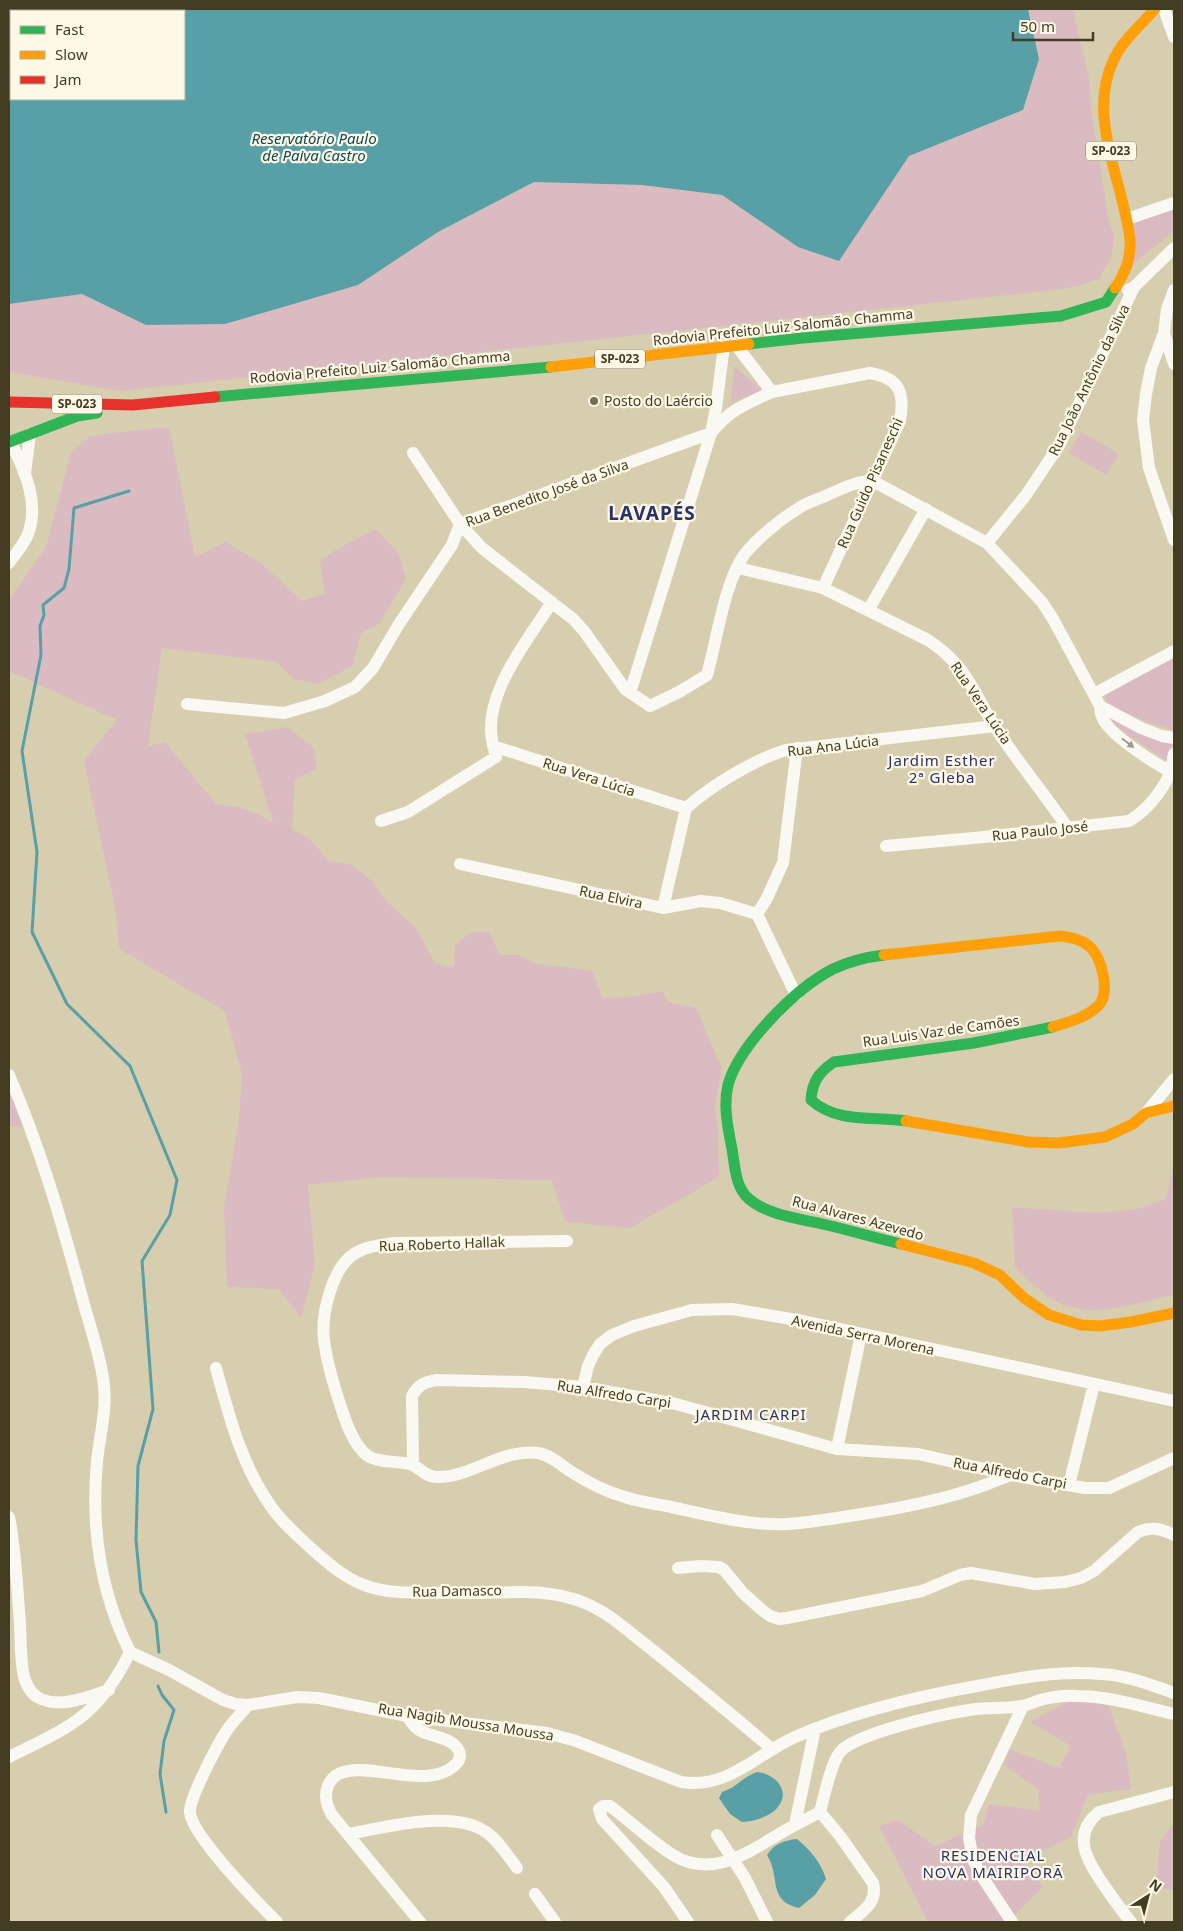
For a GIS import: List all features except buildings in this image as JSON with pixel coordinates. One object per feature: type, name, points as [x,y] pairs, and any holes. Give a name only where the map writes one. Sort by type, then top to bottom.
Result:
[{"type":"street","name":"SP-023","points":[[1106,302],[1128,265],[1131,250],[1128,219],[1106,130],[1104,96],[1107,77],[1114,58],[1142,22],[1155,9]]},
{"type":"street","points":[[1164,9],[1174,37]]},
{"type":"street","points":[[1128,219],[1174,203]]},
{"type":"street","points":[[1106,302],[1134,287],[1174,248]]},
{"type":"street","name":"Rua João Antônio da Silva","points":[[987,543],[1026,495],[1060,444],[1134,287]]},
{"type":"street","points":[[1174,290],[1167,309],[1164,333],[1151,368],[1143,420],[1149,468],[1174,540]]},
{"type":"street","name":"Rodovia Prefeito Luiz Salomão Chamma","points":[[21,404],[133,405],[561,366],[730,345],[1038,319],[1061,316],[1106,302]]},
{"type":"street","points":[[1164,333],[1174,364]]},
{"type":"street","points":[[730,345],[772,392]]},
{"type":"street","points":[[630,692],[711,433],[730,345]]},
{"type":"street","name":"Rua Guido Pisaneschi","points":[[772,392],[870,373],[885,375],[894,381],[900,393],[902,408],[900,421],[824,588]]},
{"type":"street","name":"Rua Benedito José da Silva","points":[[187,704],[284,713],[325,701],[355,687],[373,668],[399,624],[452,545],[460,524],[711,433],[724,416],[772,392]]},
{"type":"street","name":"SP-023","points":[[9,402],[21,404]]},
{"type":"street","points":[[21,404],[27,410],[30,434],[25,473]]},
{"type":"street","name":"Rodovia Prefeito Luiz Salomão Chamma","points":[[30,434],[77,416],[133,405]]},
{"type":"street","name":"SP-023","points":[[10,442],[30,434]]},
{"type":"street","points":[[9,563],[28,535],[32,520],[30,491],[25,473],[10,442]]},
{"type":"street","points":[[413,452],[460,524],[482,548],[552,602],[584,631],[625,689],[650,706],[679,692],[707,675],[729,590],[745,555],[772,528],[799,507],[863,481],[873,482],[987,543],[1032,589],[1054,619],[1100,706],[1106,725],[1117,735],[1173,773]]},
{"type":"street","points":[[869,609],[926,509]]},
{"type":"street","name":"Rua Vera Lúcia","points":[[738,568],[824,588],[928,640],[948,655],[967,677],[995,726],[1067,827]]},
{"type":"street","points":[[381,821],[408,812],[496,757],[491,730],[495,702],[502,684],[552,602]]},
{"type":"street","points":[[1094,694],[1174,651]]},
{"type":"street","points":[[1100,706],[1141,728],[1162,736],[1174,738]]},
{"type":"street","name":"Rua Ana Lúcia","points":[[686,808],[702,794],[776,753],[797,748],[995,726]]},
{"type":"street","name":"Rua Vera Lúcia","points":[[493,746],[686,808]]},
{"type":"street","points":[[757,914],[766,900],[783,863],[797,748]]},
{"type":"street","points":[[1173,773],[1174,754]]},
{"type":"street","name":"Rua Paulo José","points":[[886,846],[1128,821],[1139,815],[1147,807],[1173,773]]},
{"type":"street","name":"Rua Elvira","points":[[460,864],[662,908],[686,808]]},
{"type":"street","points":[[662,908],[701,901],[720,903],[757,914],[796,995]]},
{"type":"street","name":"Rua Luis Vaz de Camões","points":[[796,995],[830,971],[867,957],[1060,936],[1076,938],[1092,947],[1103,972],[1105,990],[1103,999],[1098,1008],[1089,1014],[1055,1027],[1014,1037],[834,1062],[822,1070],[812,1084],[811,1100],[820,1108],[849,1118],[897,1120],[1028,1142],[1059,1143],[1105,1137],[1133,1124],[1146,1113],[1174,1106]]},
{"type":"street","name":"Rua Alvares Azevedo","points":[[796,995],[740,1057],[733,1070],[728,1087],[726,1106],[729,1136],[742,1191],[748,1199],[756,1205],[790,1216],[974,1263],[1000,1275],[1024,1298],[1049,1315],[1081,1325],[1100,1326],[1174,1313]]},
{"type":"street","points":[[9,1075],[61,1218],[103,1378],[104,1415],[96,1486],[97,1544],[102,1576],[118,1628],[130,1652],[109,1690],[89,1712],[71,1726],[9,1757]]},
{"type":"street","points":[[1146,1113],[1174,1079]]},
{"type":"street","name":"Rua Roberto Hallak","points":[[413,1464],[374,1459],[361,1449],[341,1406],[332,1380],[324,1339],[324,1321],[333,1282],[340,1268],[353,1254],[371,1247],[420,1243],[567,1241]]},
{"type":"street","name":"Avenida Serra Morena","points":[[584,1386],[588,1366],[593,1355],[600,1344],[612,1335],[634,1326],[692,1310],[732,1309],[803,1321],[1174,1401]]},
{"type":"street","points":[[837,1449],[861,1334]]},
{"type":"street","name":"Rua Damasco","points":[[216,1368],[230,1420],[246,1461],[270,1506],[302,1540],[346,1576],[364,1586],[387,1591],[534,1592],[563,1596],[584,1603],[620,1625],[772,1749]]},
{"type":"street","name":"Rua Alfredo Carpi","points":[[413,1464],[412,1396],[417,1387],[426,1381],[437,1380],[524,1382],[584,1386],[676,1404],[837,1449],[918,1454],[1011,1475],[1096,1489],[1109,1488],[1174,1458]]},
{"type":"street","points":[[1069,1485],[1094,1384]]},
{"type":"street","points":[[413,1464],[427,1476],[436,1478],[450,1476],[511,1456],[536,1453],[554,1460],[603,1489],[625,1497],[709,1516],[758,1523],[785,1524],[873,1512],[930,1501],[966,1492],[1011,1475]]},
{"type":"street","points":[[9,1517],[17,1588],[21,1663],[24,1679],[29,1689],[38,1697],[50,1702],[66,1702],[109,1690]]},
{"type":"street","points":[[678,1568],[719,1567],[762,1610],[770,1616],[779,1618],[799,1616],[906,1595],[971,1573],[1035,1584],[1065,1582],[1081,1578],[1094,1571],[1138,1532],[1147,1528],[1158,1529],[1174,1536]]},
{"type":"street","name":"Rua Nagib Moussa Moussa","points":[[130,1652],[169,1670],[223,1700],[236,1704],[248,1705],[278,1699],[319,1698],[407,1716],[547,1733],[576,1741],[681,1782],[697,1784],[720,1779],[793,1737],[886,1705],[1026,1676],[1061,1673],[1102,1674],[1150,1684],[1174,1693]]},
{"type":"street","points":[[688,1922],[664,1886],[602,1819],[599,1809],[603,1806],[610,1806],[674,1856],[684,1861],[711,1866],[734,1860],[795,1824],[820,1812],[835,1759],[841,1750],[850,1743],[865,1737],[923,1720],[969,1710],[1023,1706],[1041,1700],[1078,1696],[1110,1699],[1174,1714]]},
{"type":"street","points":[[248,1705],[224,1734],[198,1787],[190,1812],[193,1822],[207,1843],[253,1899],[277,1922]]},
{"type":"street","points":[[1012,1922],[979,1872],[973,1859],[969,1838],[971,1815],[1023,1706]]},
{"type":"street","points":[[407,1716],[418,1730],[451,1742],[456,1747],[460,1752],[460,1758],[451,1768],[432,1775],[349,1770],[332,1778],[327,1786],[325,1795],[326,1806],[332,1815],[420,1922]]},
{"type":"street","points":[[795,1824],[815,1729]]},
{"type":"street","points":[[1131,1922],[1088,1862],[1084,1848],[1084,1835],[1087,1825],[1100,1812],[1174,1792]]},
{"type":"street","points":[[820,1812],[840,1836],[873,1883],[875,1891],[868,1907],[850,1922]]},
{"type":"street","points":[[349,1834],[416,1822],[464,1824],[477,1827],[488,1833],[517,1868]]},
{"type":"street","points":[[717,1835],[734,1860],[767,1922]]},
{"type":"street","points":[[536,1894],[554,1922]]},
{"type":"shaded area","points":[[1028,9],[1073,9],[1089,79],[1092,117],[1108,216],[1114,236],[1112,255],[1099,279],[1055,290],[121,391],[9,372],[9,304],[82,294],[146,325],[358,285],[438,232],[534,182],[642,185],[722,195],[798,247],[839,261],[909,156],[1023,110],[1039,59]]},
{"type":"shaded area","points":[[1174,208],[1174,231],[1132,265],[1134,223]]},
{"type":"shaded area","points":[[734,366],[764,392],[731,402]]},
{"type":"shaded area","points":[[169,427],[195,557],[226,542],[261,563],[302,601],[325,594],[320,561],[337,549],[376,529],[399,554],[406,579],[379,624],[361,633],[353,665],[319,684],[293,679],[277,662],[162,648],[148,746],[165,742],[216,804],[246,809],[273,822],[245,734],[287,727],[313,747],[317,768],[295,780],[292,830],[308,837],[329,861],[352,865],[372,881],[388,903],[416,928],[435,963],[454,968],[455,945],[470,933],[489,931],[500,955],[519,955],[536,964],[593,971],[602,998],[627,997],[663,991],[668,1002],[696,1008],[722,1068],[715,1106],[718,1130],[719,1177],[630,1228],[565,1222],[552,1180],[380,1177],[308,1185],[315,1265],[301,1318],[279,1289],[227,1287],[224,1208],[239,1120],[242,1074],[225,1011],[119,949],[116,912],[84,761],[117,720],[9,671],[9,600],[46,547],[71,453],[89,437]]},
{"type":"shaded area","points":[[1081,432],[1119,454],[1106,475],[1069,453]]},
{"type":"shaded area","points":[[1174,655],[1174,730],[1155,725],[1106,705],[1105,697],[1109,691]]},
{"type":"shaded area","points":[[1111,715],[1173,742],[1168,752],[1170,763],[1111,723],[1108,718]]},
{"type":"shaded area","points":[[9,1080],[27,1126],[9,1127]]},
{"type":"shaded area","points":[[1174,1168],[1174,1295],[1104,1310],[1075,1308],[1061,1304],[1050,1297],[1015,1268],[1012,1207],[1096,1213],[1137,1209],[1166,1199]]},
{"type":"shaded area","points":[[1087,1700],[1109,1706],[1126,1753],[1131,1789],[1088,1795],[1071,1837],[1023,1861],[1043,1887],[1008,1922],[928,1922],[879,1826],[898,1820],[935,1846],[983,1825],[989,1804],[1040,1811],[1038,1789],[1004,1765],[1010,1750],[1059,1768],[1071,1746],[1030,1722],[1067,1702]]},
{"type":"shaded area","points":[[1174,1824],[1174,1889],[1156,1889],[1160,1841]]},
{"type":"water","name":"Reservatório Paulo de Paiva Castro","points":[[9,9],[1028,9],[1039,59],[1023,110],[909,156],[839,261],[798,247],[722,195],[642,185],[534,182],[438,232],[358,285],[225,324],[146,325],[82,294],[9,304]]},
{"type":"water","points":[[757,1772],[768,1775],[778,1782],[783,1792],[782,1798],[777,1808],[769,1815],[742,1822],[730,1814],[719,1798],[722,1792]]},
{"type":"water","points":[[797,1839],[814,1857],[826,1879],[815,1895],[799,1908],[789,1905],[782,1900],[776,1887],[771,1863],[767,1855],[780,1843]]},
{"type":"waterway","points":[[129,491],[74,508],[69,569],[64,588],[43,605],[44,615],[40,626],[41,655],[22,751],[37,852],[32,932],[67,1004],[130,1066],[177,1180],[170,1215],[142,1261],[153,1409],[138,1466],[136,1540],[141,1592],[156,1622],[159,1652]]},
{"type":"waterway","points":[[158,1686],[162,1695],[174,1710],[164,1741],[160,1774],[166,1812]]},
{"type":"traffic: fast","points":[[749,344],[1061,316],[1106,302],[1115,288]]},
{"type":"traffic: fast","points":[[215,397],[551,367]]},
{"type":"traffic: fast","points":[[9,442],[77,416],[97,413]]},
{"type":"traffic: fast","points":[[884,955],[858,960],[833,969],[818,978],[786,1004],[756,1036],[734,1069],[728,1085],[726,1109],[736,1176],[741,1189],[749,1199],[757,1205],[776,1213],[901,1244]]},
{"type":"traffic: fast","points":[[906,1121],[856,1118],[833,1113],[821,1108],[811,1100],[817,1078],[834,1062],[974,1043],[1053,1027]]},
{"type":"traffic: slow","points":[[1115,288],[1127,265],[1130,239],[1105,126],[1104,103],[1106,81],[1114,59],[1122,45],[1155,9]]},
{"type":"traffic: slow","points":[[551,367],[749,344]]},
{"type":"traffic: slow","points":[[884,955],[1060,936],[1079,940],[1089,946],[1098,958],[1104,984],[1102,1000],[1088,1014],[1053,1027]]},
{"type":"traffic: slow","points":[[906,1121],[1028,1142],[1059,1143],[1105,1137],[1133,1124],[1146,1113],[1174,1106]]},
{"type":"traffic: slow","points":[[901,1244],[974,1263],[1000,1275],[1024,1298],[1049,1315],[1081,1325],[1100,1326],[1174,1313]]},
{"type":"traffic: jam","points":[[9,402],[133,405],[215,397]]},
{"type":"place","name":"Posto do Laércio","points":[[594,401]]},
{"type":"district","name":"LAVAPÉS","points":[[652,513]]},
{"type":"district","name":"Jardim Esther 2ª Gleba","points":[[942,770]]},
{"type":"district","name":"JARDIM CARPI","points":[[751,1415]]},
{"type":"district","name":"RESIDENCIAL NOVA MAIRIPORÃ","points":[[993,1864]]}]
